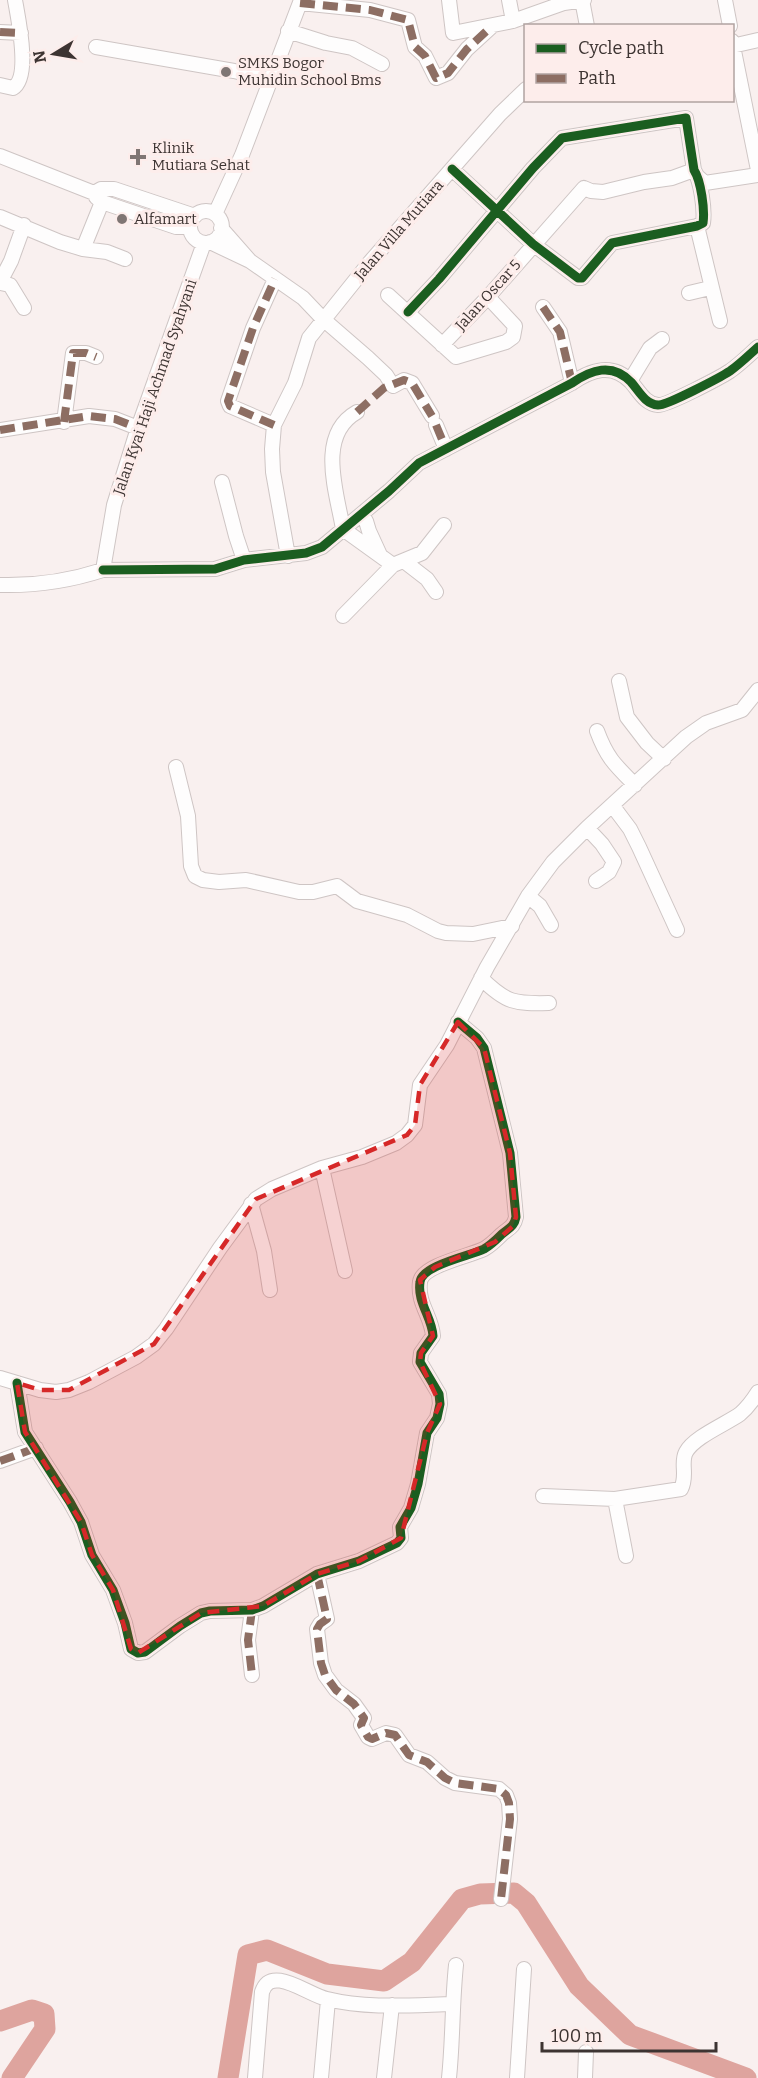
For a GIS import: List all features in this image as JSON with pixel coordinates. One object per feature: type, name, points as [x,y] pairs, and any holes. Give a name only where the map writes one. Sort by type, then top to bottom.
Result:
[{"type":"street","points":[[0,86],[13,88],[19,82],[22,52],[15,0]]},
{"type":"street","points":[[449,0],[453,33],[491,27],[564,2],[583,0],[586,24]]},
{"type":"street","points":[[509,0],[513,21]]},
{"type":"street","points":[[725,0],[730,24]]},
{"type":"street","points":[[215,214],[242,155],[300,1],[370,10],[408,20],[415,47],[425,56],[436,78],[448,73],[467,49],[491,27]]},
{"type":"street","points":[[0,32],[21,33]]},
{"type":"street","points":[[288,32],[326,44],[352,48],[382,64]]},
{"type":"street","points":[[734,44],[758,40]]},
{"type":"street","points":[[96,48],[234,71],[268,81]]},
{"type":"street","points":[[734,49],[758,170]]},
{"type":"street","name":"Jalan Villa Mutiara","points":[[274,425],[295,383],[309,338],[323,319],[370,262],[500,114],[524,90]]},
{"type":"street","points":[[408,312],[439,279],[497,210],[562,138],[686,118],[695,173],[705,209],[703,223],[612,243],[582,278],[578,278],[533,244],[497,210],[452,169]]},
{"type":"street","points":[[0,156],[98,198]]},
{"type":"street","points":[[695,173],[705,183],[758,175]]},
{"type":"street","name":"Jalan Oscar 5","points":[[442,345],[488,297],[584,188],[603,192],[695,173]]},
{"type":"street","points":[[83,249],[101,189],[114,189],[192,221]]},
{"type":"street","points":[[192,221],[204,211],[215,214],[219,218],[221,228],[218,237],[207,242]]},
{"type":"street","points":[[0,217],[24,225],[60,242],[83,249],[107,252],[124,259]]},
{"type":"street","points":[[192,221],[196,239],[250,261],[303,297],[323,319],[386,375],[393,386],[404,380],[412,383],[434,421],[446,448]]},
{"type":"street","points":[[24,225],[11,261],[0,282],[10,285],[24,308]]},
{"type":"street","points":[[697,226],[710,288],[720,321]]},
{"type":"street","points":[[221,228],[250,261]]},
{"type":"street","name":"Jalan Kyai Haji Achmad Syahyani","points":[[103,570],[114,505],[138,428],[207,242]]},
{"type":"street","points":[[275,279],[253,328],[228,401],[230,406],[274,425],[271,459],[288,556]]},
{"type":"street","points":[[689,293],[710,288]]},
{"type":"street","points":[[388,295],[456,357],[506,342],[513,337],[515,326],[488,297]]},
{"type":"street","points":[[543,307],[560,332],[572,383]]},
{"type":"street","points":[[630,381],[650,348],[662,339]]},
{"type":"street","points":[[348,532],[419,463],[572,383],[586,373],[603,368],[621,375],[630,381],[649,402],[664,405],[731,370],[758,346]]},
{"type":"street","points":[[64,422],[73,353],[86,353],[96,357]]},
{"type":"street","points":[[357,412],[350,416],[340,428],[333,449],[332,464],[348,532],[381,556],[427,579]]},
{"type":"street","points":[[0,430],[64,422],[80,417],[115,419],[138,428]]},
{"type":"street","points":[[0,585],[41,584],[80,578],[103,570],[215,569],[244,560],[306,554],[366,521],[417,476]]},
{"type":"street","points":[[222,482],[244,560]]},
{"type":"street","points":[[366,521],[381,556]]},
{"type":"street","points":[[343,616],[399,563],[422,553],[444,525]]},
{"type":"street","points":[[422,553],[427,579],[436,592]]},
{"type":"street","points":[[619,681],[627,717],[647,743],[664,759]]},
{"type":"street","points":[[0,1378],[48,1391],[69,1390],[136,1358],[154,1344],[251,1204],[262,1194],[322,1168],[396,1143],[407,1135],[415,1125],[420,1085],[447,1045],[481,978],[528,896],[553,862],[686,737],[706,723],[742,710],[758,690]]},
{"type":"street","points":[[597,731],[604,751],[635,785]]},
{"type":"street","points":[[176,767],[188,816],[192,873],[198,879],[219,882],[246,880],[299,892],[313,892],[337,886],[357,901],[407,915],[446,933],[472,934],[512,926]]},
{"type":"street","points":[[612,805],[630,829],[677,930]]},
{"type":"street","points":[[587,828],[614,862],[609,872],[596,881]]},
{"type":"street","points":[[528,896],[540,906],[551,925]]},
{"type":"street","points":[[481,978],[493,990],[512,1002],[549,1003]]},
{"type":"street","points":[[17,1383],[26,1432],[81,1522],[92,1555],[113,1590],[131,1648],[138,1653],[151,1648],[201,1613],[252,1610],[263,1606],[317,1574],[359,1561],[397,1544],[400,1538],[400,1527],[411,1508],[418,1484],[427,1433],[437,1418],[440,1404],[439,1394],[420,1362],[420,1353],[433,1336],[433,1327],[420,1295],[420,1280],[424,1274],[435,1267],[483,1249],[495,1242],[515,1223],[516,1217],[510,1153],[484,1048],[477,1038],[458,1022]]},
{"type":"street","points":[[322,1168],[345,1271]]},
{"type":"street","points":[[251,1204],[264,1251],[270,1290]]},
{"type":"street","points":[[543,1496],[615,1499],[681,1489],[686,1472],[683,1461],[686,1452],[693,1444],[740,1413],[758,1392]]},
{"type":"street","points":[[0,1461],[36,1448]]},
{"type":"street","points":[[615,1499],[626,1556]]},
{"type":"street","points":[[317,1574],[327,1619],[317,1629],[321,1663],[325,1675],[336,1690],[354,1704],[364,1718],[361,1725],[368,1737],[372,1739],[386,1733],[395,1735],[410,1755],[427,1762],[445,1778],[455,1783],[499,1789],[506,1795],[510,1819],[501,1899]]},
{"type":"street","points":[[252,1610],[249,1640],[252,1674]]},
{"type":"street","points":[[449,2078],[456,1965]]},
{"type":"street","points":[[517,2078],[524,1969]]},
{"type":"street","points":[[255,2078],[261,2006],[265,1985],[272,1981],[280,1980],[328,2000],[392,2005],[453,2004]]},
{"type":"street","points":[[321,2078],[328,2000]]},
{"type":"street","points":[[384,2078],[392,2005]]},
{"type":"street","points":[[585,2078],[586,2052]]},
{"type":"highlighted area","points":[[458,1022],[484,1048],[510,1153],[516,1217],[513,1226],[495,1242],[435,1267],[420,1280],[433,1336],[421,1353],[420,1362],[440,1404],[427,1433],[401,1538],[359,1561],[317,1574],[263,1606],[201,1613],[138,1653],[131,1649],[113,1590],[92,1555],[81,1522],[25,1432],[17,1383],[40,1390],[69,1390],[154,1344],[256,1199],[407,1135],[415,1125],[420,1085]]},
{"type":"waterway","points":[[228,2078],[248,1955],[267,1950],[327,1974],[384,1981],[412,1962],[462,1899],[480,1894],[514,1893],[526,1903],[579,1986],[630,2035],[746,2078]]},
{"type":"waterway","points":[[0,2021],[32,2010],[44,2014],[45,2029],[12,2078]]},
{"type":"marked path","points":[[300,3],[370,10],[408,20],[415,47],[425,56],[436,78],[448,73],[467,49],[491,27]]},
{"type":"marked path","points":[[0,32],[21,33]]},
{"type":"marked path","points":[[274,425],[230,406],[228,401],[253,328],[275,279]]},
{"type":"marked path","points":[[543,307],[560,332],[572,383]]},
{"type":"marked path","points":[[64,422],[73,353],[86,353],[96,357]]},
{"type":"marked path","points":[[357,412],[384,388],[404,380],[412,383],[432,416]]},
{"type":"marked path","points":[[0,430],[89,416],[115,419],[138,428]]},
{"type":"marked path","points":[[436,425],[446,449]]},
{"type":"marked path","points":[[0,1461],[36,1448]]},
{"type":"marked path","points":[[317,1574],[327,1619],[317,1629],[321,1663],[325,1675],[336,1690],[354,1704],[364,1718],[361,1725],[368,1737],[372,1739],[386,1733],[395,1735],[409,1755],[427,1762],[445,1778],[455,1783],[499,1789],[506,1795],[510,1819],[501,1899]]},
{"type":"marked path","points":[[252,1610],[248,1640],[252,1675]]},
{"type":"cycle path","points":[[408,312],[439,279],[533,168],[562,138],[686,118],[694,170],[702,196],[703,223],[612,243],[582,278],[578,278],[533,244],[452,169]]},
{"type":"cycle path","points":[[103,570],[215,569],[244,560],[306,553],[322,547],[419,463],[587,375],[601,370],[616,372],[631,382],[646,400],[658,405],[682,396],[725,374],[758,347]]},
{"type":"cycle path","points":[[17,1383],[25,1432],[81,1522],[92,1555],[113,1590],[125,1623],[131,1649],[138,1653],[145,1652],[201,1613],[252,1610],[263,1606],[317,1574],[359,1561],[397,1543],[401,1538],[400,1527],[411,1508],[418,1484],[427,1433],[437,1418],[440,1404],[439,1394],[420,1362],[421,1353],[433,1336],[421,1297],[420,1282],[423,1276],[437,1266],[487,1247],[511,1227],[516,1217],[510,1153],[484,1048],[477,1038],[458,1022]]},
{"type":"place","name":"SMKS Bogor Muhidin School Bms","points":[[226,72]]},
{"type":"place","name":"Klinik Mutiara Sehat","points":[[138,157]]},
{"type":"place","name":"Alfamart","points":[[122,219]]}]
